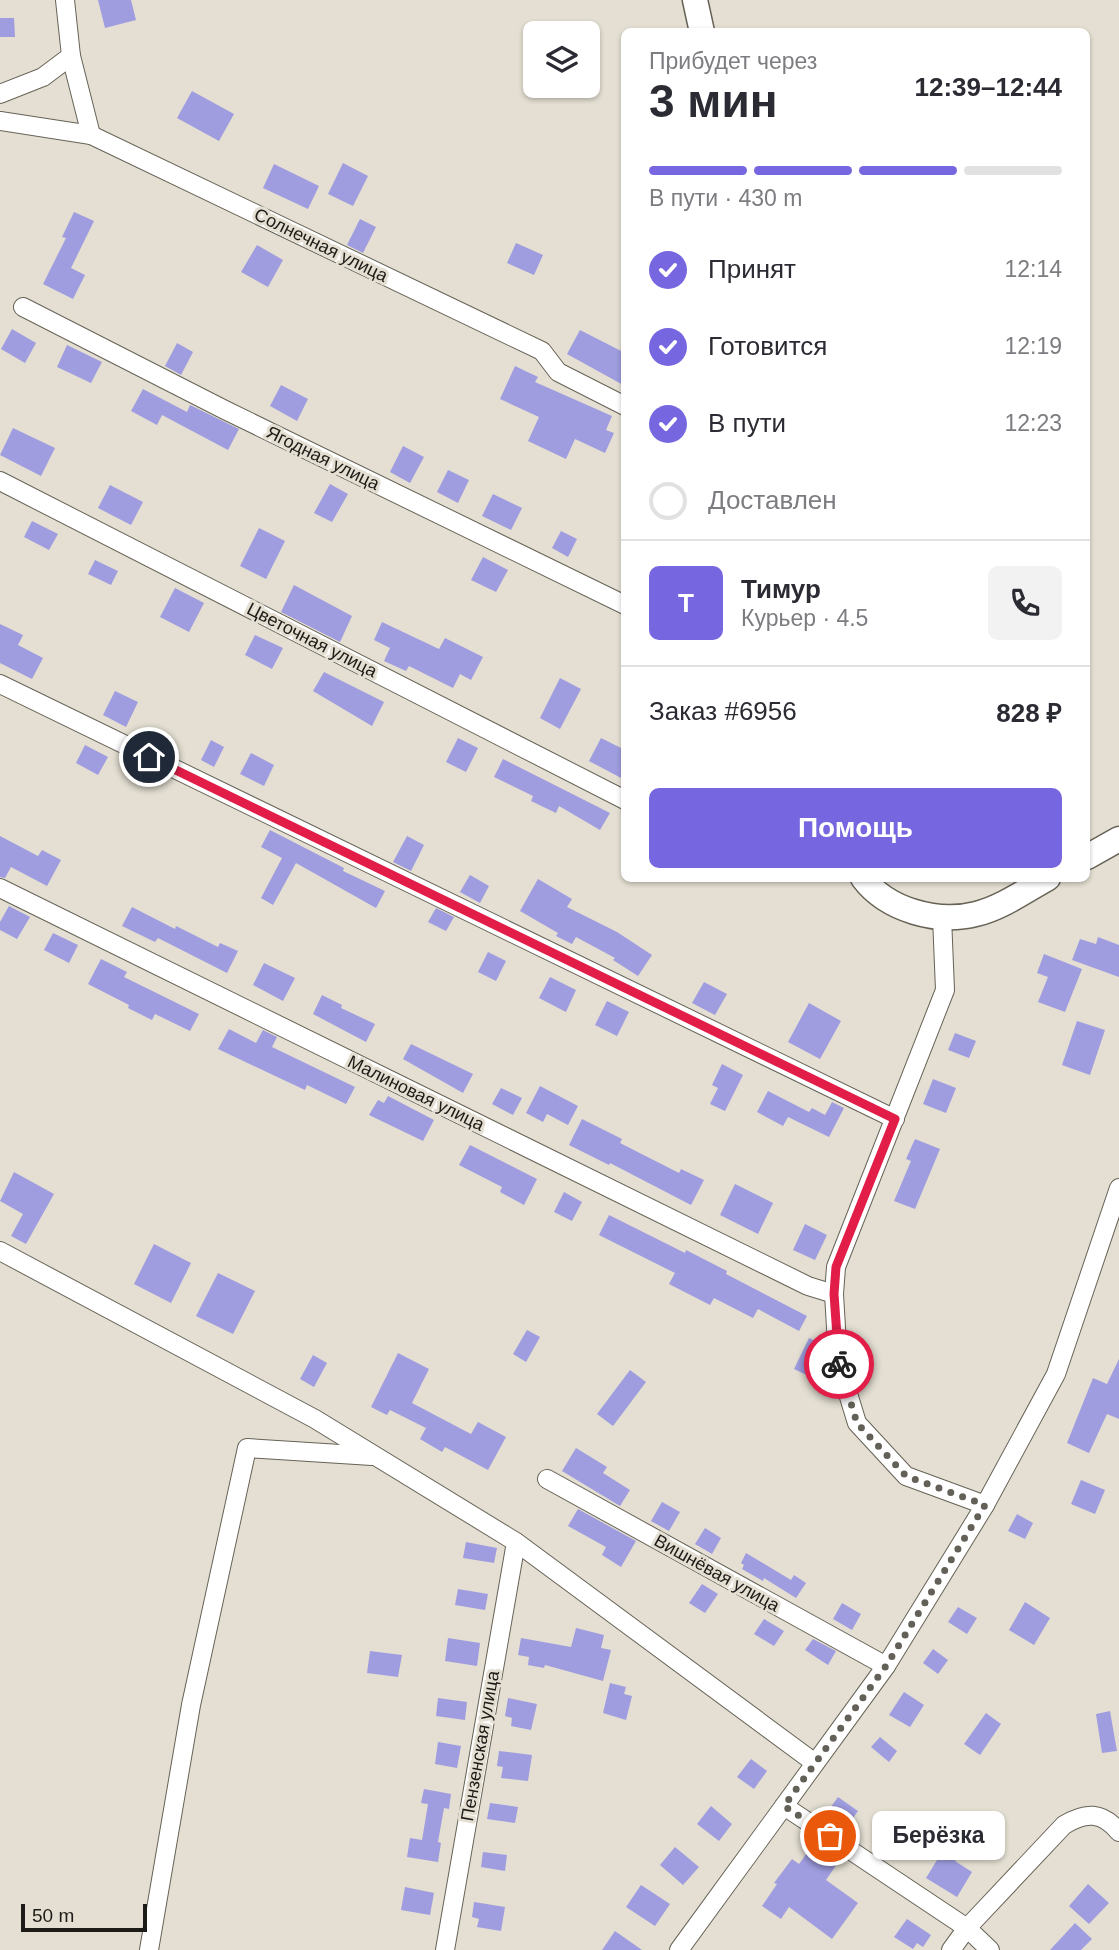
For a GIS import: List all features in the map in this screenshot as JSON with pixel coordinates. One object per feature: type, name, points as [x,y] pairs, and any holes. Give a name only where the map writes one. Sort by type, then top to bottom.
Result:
[{"type":"main road","points":[[695,0],[701,28]]},
{"type":"main road","points":[[1090,855],[1119,839]]},
{"type":"main road","points":[[866,882],[872,890],[904,909],[942,917],[975,915],[1003,904],[1041,882]]},
{"type":"street","points":[[65,0],[71,56],[91,135]]},
{"type":"street","points":[[0,94],[43,77],[71,56]]},
{"type":"street","name":"Солнечная улица","points":[[0,121],[91,135],[542,351],[558,372],[621,404]]},
{"type":"street","name":"Ягодная улица","points":[[23,307],[225,410],[621,603]]},
{"type":"street","name":"Цветочная улица","points":[[0,481],[621,798]]},
{"type":"street","points":[[0,684],[895,1119]]},
{"type":"street","name":"Малиновая улица","points":[[0,888],[808,1286],[834,1294]]},
{"type":"street","points":[[942,917],[945,990],[836,1267],[834,1294],[838,1361],[857,1423],[906,1476],[985,1505]]},
{"type":"street","points":[[679,1950],[886,1666],[985,1505],[1056,1374],[1119,1188]]},
{"type":"street","points":[[0,1251],[315,1419],[516,1542],[815,1763]]},
{"type":"street","points":[[149,1950],[191,1705],[247,1448],[375,1457]]},
{"type":"street","name":"Вишнёвая улица","points":[[547,1479],[886,1666]]},
{"type":"street","name":"Пензенская улица","points":[[445,1950],[516,1542]]},
{"type":"street","points":[[784,1806],[967,1928],[990,1950]]},
{"type":"street","points":[[951,1950],[967,1928],[1064,1825],[1078,1816],[1097,1815],[1113,1824],[1119,1832]]},
{"type":"building","points":[[98,0],[131,0],[136,20],[105,28]]},
{"type":"building","points":[[0,18],[14,18],[15,37],[0,37]]},
{"type":"building","points":[[192,91],[234,114],[219,141],[177,118]]},
{"type":"building","points":[[343,163],[368,176],[353,206],[328,194]]},
{"type":"building","points":[[274,164],[319,186],[308,209],[263,188]]},
{"type":"building","points":[[74,212],[94,221],[71,268],[85,275],[73,299],[43,284],[66,238],[62,237]]},
{"type":"building","points":[[360,219],[376,227],[363,253],[347,245]]},
{"type":"building","points":[[516,243],[543,255],[534,275],[507,263]]},
{"type":"building","points":[[257,245],[283,260],[268,287],[241,272]]},
{"type":"building","points":[[12,329],[36,343],[25,363],[1,349]]},
{"type":"building","points":[[580,330],[621,351],[621,384],[567,354]]},
{"type":"building","points":[[177,343],[193,352],[181,375],[165,366]]},
{"type":"building","points":[[67,345],[102,362],[91,383],[57,367]]},
{"type":"building","points":[[515,366],[538,377],[535,382],[612,416],[606,430],[614,433],[605,453],[575,439],[566,459],[528,441],[539,417],[500,399]]},
{"type":"building","points":[[281,385],[308,399],[297,421],[270,406]]},
{"type":"building","points":[[143,389],[187,412],[190,405],[239,429],[228,450],[162,415],[157,425],[131,411]]},
{"type":"building","points":[[13,428],[55,448],[41,476],[0,455]]},
{"type":"building","points":[[403,446],[424,457],[410,483],[390,472]]},
{"type":"building","points":[[448,470],[469,480],[458,503],[437,492]]},
{"type":"building","points":[[330,484],[348,494],[332,522],[314,513]]},
{"type":"building","points":[[110,485],[143,502],[131,525],[98,508]]},
{"type":"building","points":[[493,494],[522,508],[511,530],[482,516]]},
{"type":"building","points":[[32,521],[58,534],[49,550],[24,537]]},
{"type":"building","points":[[259,528],[285,541],[266,579],[240,566]]},
{"type":"building","points":[[561,531],[577,539],[568,557],[552,548]]},
{"type":"building","points":[[483,557],[508,570],[496,592],[471,580]]},
{"type":"building","points":[[95,560],[118,571],[111,585],[88,574]]},
{"type":"building","points":[[294,585],[352,616],[340,642],[281,612]]},
{"type":"building","points":[[175,588],[204,603],[189,632],[160,617]]},
{"type":"building","points":[[382,622],[439,649],[445,638],[483,657],[471,680],[460,674],[453,688],[409,666],[406,671],[384,661],[390,648],[374,640]]},
{"type":"building","points":[[0,624],[23,635],[18,645],[43,658],[32,679],[0,663]]},
{"type":"building","points":[[255,635],[283,648],[272,669],[245,655]]},
{"type":"building","points":[[324,672],[384,702],[372,726],[313,691]]},
{"type":"building","points":[[560,678],[581,689],[560,729],[540,718]]},
{"type":"building","points":[[115,691],[138,702],[126,727],[103,715]]},
{"type":"building","points":[[458,738],[478,748],[466,772],[446,762]]},
{"type":"building","points":[[601,738],[621,748],[621,778],[589,761]]},
{"type":"building","points":[[211,740],[224,747],[214,767],[201,760]]},
{"type":"building","points":[[85,745],[108,757],[98,775],[76,763]]},
{"type":"building","points":[[251,753],[274,765],[264,786],[240,774]]},
{"type":"building","points":[[503,759],[610,813],[600,830],[559,806],[556,813],[531,801],[533,796],[494,777]]},
{"type":"building","points":[[270,830],[385,891],[376,908],[296,863],[273,905],[261,898],[282,858],[261,847]]},
{"type":"building","points":[[0,836],[38,856],[42,850],[61,860],[47,886],[11,867],[5,878],[0,877]]},
{"type":"building","points":[[407,836],[424,845],[411,871],[393,862]]},
{"type":"building","points":[[470,875],[489,886],[480,903],[460,892]]},
{"type":"building","points":[[538,879],[572,899],[567,907],[617,932],[652,955],[638,976],[613,960],[615,958],[576,937],[572,944],[520,911]]},
{"type":"building","points":[[9,906],[30,917],[17,939],[0,930],[0,922]]},
{"type":"building","points":[[132,907],[218,947],[220,943],[238,951],[227,973],[158,938],[155,942],[122,926]]},
{"type":"building","points":[[436,908],[454,917],[446,931],[428,922]]},
{"type":"building","points":[[53,933],[78,945],[69,963],[44,950]]},
{"type":"building","points":[[1098,937],[1119,945],[1119,977],[1072,960],[1080,939],[1096,944]]},
{"type":"building","points":[[488,952],[506,961],[496,981],[478,972]]},
{"type":"building","points":[[1044,954],[1082,969],[1065,1012],[1038,1002],[1048,977],[1037,973]]},
{"type":"building","points":[[101,959],[127,972],[124,977],[199,1014],[190,1031],[155,1014],[152,1020],[88,984]]},
{"type":"building","points":[[264,963],[295,978],[283,1001],[253,985]]},
{"type":"building","points":[[550,977],[576,990],[566,1012],[539,998]]},
{"type":"building","points":[[704,982],[727,994],[715,1015],[692,1003]]},
{"type":"building","points":[[322,995],[342,1005],[341,1008],[375,1024],[366,1042],[313,1014]]},
{"type":"building","points":[[607,1001],[629,1012],[617,1036],[595,1025]]},
{"type":"building","points":[[809,1003],[841,1021],[820,1059],[788,1042]]},
{"type":"building","points":[[1077,1021],[1105,1030],[1090,1075],[1062,1065]]},
{"type":"building","points":[[229,1029],[256,1043],[263,1030],[277,1037],[272,1047],[355,1087],[346,1104],[307,1085],[305,1090],[218,1049]]},
{"type":"building","points":[[955,1033],[976,1041],[969,1058],[948,1050]]},
{"type":"building","points":[[411,1044],[473,1074],[463,1093],[403,1059]]},
{"type":"building","points":[[722,1064],[743,1075],[725,1111],[710,1104],[718,1088],[712,1085]]},
{"type":"building","points":[[933,1079],[956,1088],[946,1113],[923,1104]]},
{"type":"building","points":[[540,1086],[578,1106],[568,1125],[547,1114],[543,1122],[526,1113]]},
{"type":"building","points":[[501,1088],[522,1098],[513,1115],[492,1104]]},
{"type":"building","points":[[768,1091],[809,1112],[812,1108],[825,1115],[832,1102],[844,1108],[829,1137],[788,1117],[783,1126],[757,1112]]},
{"type":"building","points":[[388,1096],[434,1120],[423,1141],[369,1115],[378,1100],[384,1103]]},
{"type":"building","points":[[582,1119],[622,1139],[620,1143],[679,1173],[681,1169],[704,1180],[691,1205],[569,1145]]},
{"type":"building","points":[[915,1139],[940,1149],[915,1209],[894,1201],[911,1161],[906,1159]]},
{"type":"building","points":[[470,1145],[537,1179],[524,1205],[500,1192],[502,1187],[459,1165]]},
{"type":"building","points":[[14,1172],[54,1194],[26,1244],[11,1236],[23,1214],[0,1201]]},
{"type":"building","points":[[735,1184],[773,1203],[758,1234],[720,1215]]},
{"type":"building","points":[[564,1192],[582,1202],[572,1221],[554,1212]]},
{"type":"building","points":[[609,1215],[685,1253],[686,1250],[807,1316],[799,1331],[758,1309],[753,1318],[714,1298],[710,1305],[669,1284],[675,1273],[599,1235]]},
{"type":"building","points":[[805,1224],[827,1235],[815,1260],[793,1250]]},
{"type":"building","points":[[154,1244],[191,1263],[171,1303],[134,1284]]},
{"type":"building","points":[[218,1273],[255,1291],[233,1334],[196,1316]]},
{"type":"building","points":[[527,1330],[540,1337],[526,1362],[513,1354]]},
{"type":"building","points":[[809,1338],[824,1345],[816,1362],[827,1368],[821,1382],[794,1369]]},
{"type":"building","points":[[398,1353],[429,1369],[412,1403],[471,1434],[478,1422],[506,1437],[488,1470],[445,1447],[442,1452],[420,1439],[426,1428],[390,1410],[387,1415],[371,1407]]},
{"type":"building","points":[[313,1355],[327,1363],[314,1387],[300,1379]]},
{"type":"building","points":[[1119,1359],[1119,1419],[1107,1414],[1089,1453],[1067,1443],[1093,1378],[1107,1384]]},
{"type":"building","points":[[630,1370],[646,1382],[613,1426],[597,1414]]},
{"type":"building","points":[[576,1448],[607,1467],[603,1473],[630,1490],[620,1506],[562,1471]]},
{"type":"building","points":[[1081,1480],[1105,1490],[1095,1514],[1071,1504]]},
{"type":"building","points":[[662,1502],[680,1512],[669,1531],[651,1521]]},
{"type":"building","points":[[578,1509],[636,1541],[621,1567],[602,1555],[606,1547],[568,1526]]},
{"type":"building","points":[[1017,1514],[1033,1523],[1025,1539],[1008,1531]]},
{"type":"building","points":[[705,1528],[721,1538],[712,1554],[695,1544]]},
{"type":"building","points":[[466,1542],[497,1548],[494,1563],[463,1558]]},
{"type":"building","points":[[746,1553],[791,1580],[794,1575],[806,1583],[796,1598],[764,1578],[763,1581],[742,1569],[744,1565],[741,1563]]},
{"type":"building","points":[[702,1584],[718,1594],[705,1613],[689,1603]]},
{"type":"building","points":[[458,1589],[488,1594],[485,1610],[455,1605]]},
{"type":"building","points":[[1025,1602],[1050,1618],[1034,1645],[1009,1630]]},
{"type":"building","points":[[842,1603],[861,1614],[852,1630],[833,1619]]},
{"type":"building","points":[[958,1607],[977,1618],[967,1634],[948,1622]]},
{"type":"building","points":[[764,1619],[784,1631],[774,1646],[754,1634]]},
{"type":"building","points":[[576,1628],[604,1635],[601,1648],[611,1650],[603,1681],[545,1665],[544,1668],[528,1665],[529,1657],[518,1655],[521,1638],[571,1647]]},
{"type":"building","points":[[448,1638],[480,1643],[477,1666],[445,1661]]},
{"type":"building","points":[[813,1639],[836,1651],[828,1665],[805,1650]]},
{"type":"building","points":[[933,1649],[948,1660],[938,1674],[923,1663]]},
{"type":"building","points":[[370,1651],[402,1655],[398,1677],[367,1673]]},
{"type":"building","points":[[610,1683],[626,1687],[624,1694],[632,1696],[626,1720],[603,1713]]},
{"type":"building","points":[[904,1692],[924,1705],[910,1727],[889,1715]]},
{"type":"building","points":[[438,1698],[467,1702],[465,1720],[436,1716]]},
{"type":"building","points":[[508,1698],[537,1704],[531,1730],[511,1726],[512,1718],[505,1716]]},
{"type":"building","points":[[1110,1711],[1117,1751],[1102,1753],[1096,1714]]},
{"type":"building","points":[[986,1713],[1001,1724],[980,1755],[964,1744]]},
{"type":"building","points":[[880,1737],[897,1751],[889,1762],[871,1747]]},
{"type":"building","points":[[438,1742],[461,1746],[457,1768],[435,1764]]},
{"type":"building","points":[[499,1751],[532,1755],[528,1781],[501,1778],[503,1767],[497,1766]]},
{"type":"building","points":[[751,1759],[767,1771],[754,1789],[737,1777]]},
{"type":"building","points":[[424,1789],[451,1794],[449,1809],[444,1808],[438,1842],[441,1843],[438,1862],[407,1857],[410,1838],[422,1840],[428,1804],[421,1803]]},
{"type":"building","points":[[838,1797],[858,1811],[843,1832],[823,1818]]},
{"type":"building","points":[[490,1803],[518,1807],[515,1823],[487,1819]]},
{"type":"building","points":[[711,1806],[732,1824],[719,1841],[697,1824]]},
{"type":"building","points":[[962,1814],[979,1827],[955,1861],[972,1872],[957,1897],[926,1878]]},
{"type":"building","points":[[812,1846],[837,1864],[826,1880],[858,1903],[832,1939],[789,1907],[781,1919],[762,1906],[777,1884],[774,1883],[792,1859],[799,1864]]},
{"type":"building","points":[[675,1847],[699,1867],[683,1885],[660,1865]]},
{"type":"building","points":[[483,1852],[507,1855],[505,1871],[481,1867]]},
{"type":"building","points":[[1088,1884],[1109,1903],[1089,1924],[1069,1906]]},
{"type":"building","points":[[641,1885],[670,1904],[655,1926],[626,1907]]},
{"type":"building","points":[[405,1887],[434,1893],[430,1915],[401,1910]]},
{"type":"building","points":[[474,1902],[505,1907],[501,1931],[477,1927],[479,1919],[472,1917]]},
{"type":"building","points":[[907,1919],[931,1935],[923,1947],[917,1943],[913,1949],[894,1937]]},
{"type":"building","points":[[1075,1923],[1092,1939],[1081,1950],[1050,1950]]},
{"type":"building","points":[[615,1931],[642,1950],[602,1950]]},
{"type":"way so far","points":[[830,1836],[784,1806],[886,1666],[985,1505],[906,1476],[857,1423],[839,1364]]},
{"type":"place","name":"Берёзка","points":[[830,1836]]},
{"type":"route","points":[[149,757],[895,1119],[836,1267],[834,1294],[839,1364]]}]
